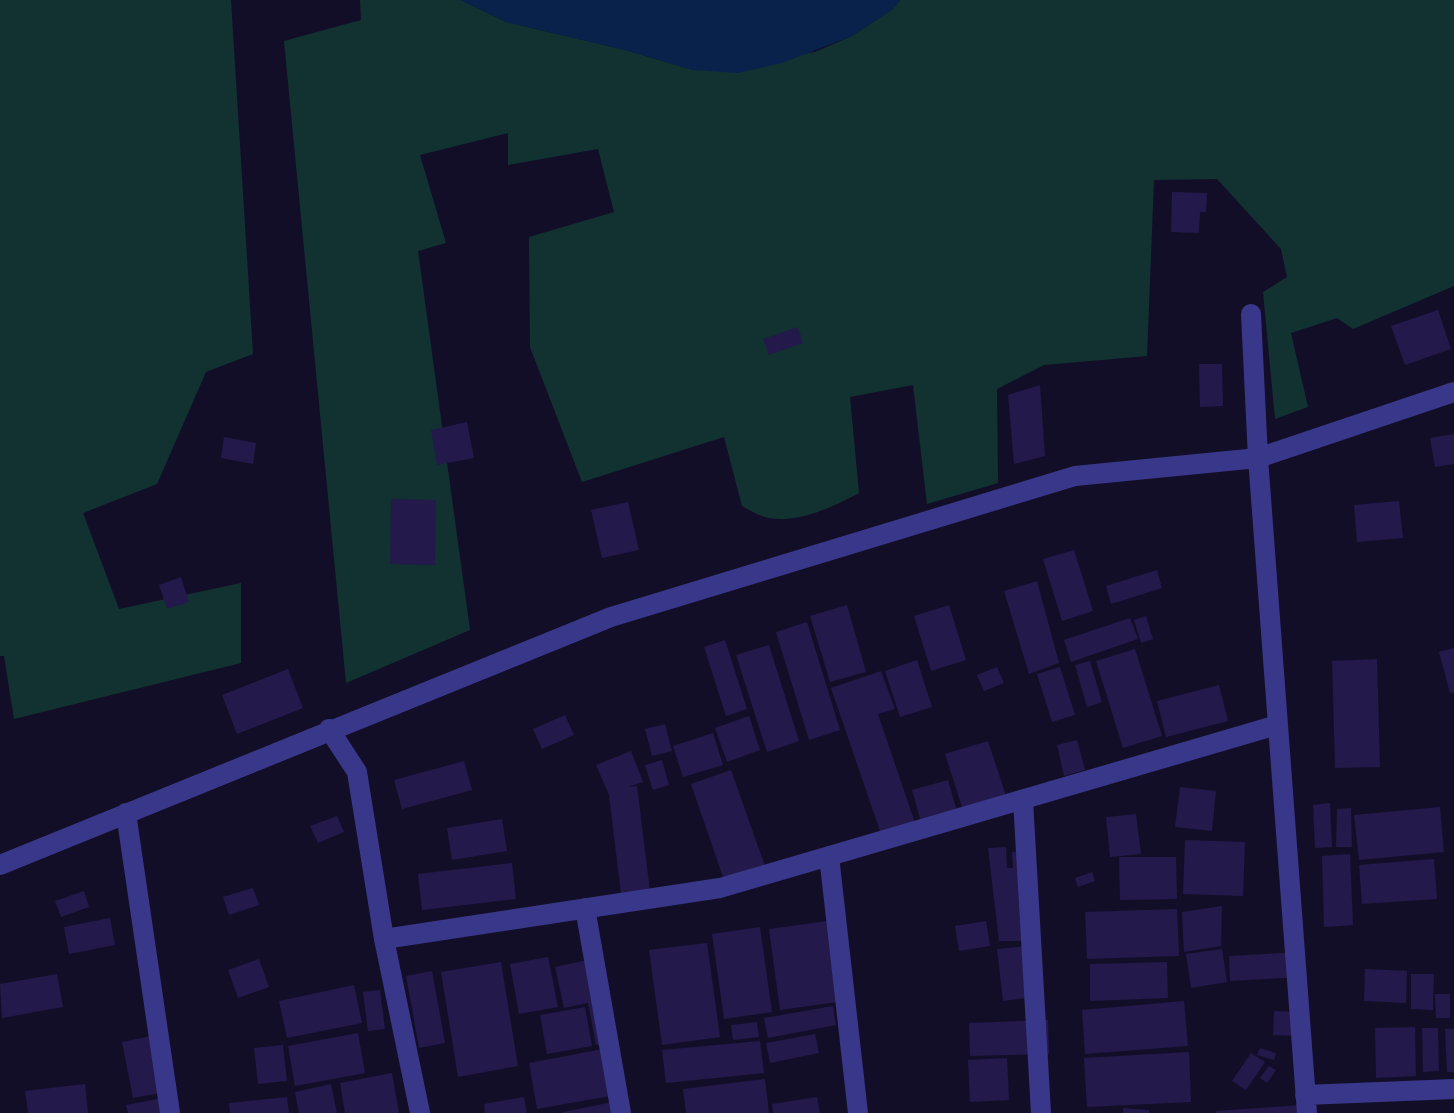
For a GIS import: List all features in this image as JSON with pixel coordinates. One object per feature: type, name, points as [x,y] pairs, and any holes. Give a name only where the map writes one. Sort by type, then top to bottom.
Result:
[{"type":"street","points":[[1251,314],[1258,458],[1306,1104],[1454,1089]]},
{"type":"street","points":[[0,865],[611,617],[1075,476],[1258,458],[1454,392]]},
{"type":"street","points":[[384,939],[720,888],[1277,725]]},
{"type":"street","points":[[329,729],[357,772],[384,939],[420,1113]]},
{"type":"street","points":[[1023,800],[1041,1113]]},
{"type":"street","points":[[126,813],[170,1113]]},
{"type":"street","points":[[829,856],[858,1113]]},
{"type":"street","points":[[585,908],[621,1113]]},
{"type":"green space","points":[[0,0],[231,0],[253,354],[206,372],[157,484],[83,513],[119,609],[241,583],[241,663],[14,719],[4,656],[0,656]]},
{"type":"green space","points":[[360,0],[461,0],[506,22],[625,50],[693,70],[815,52],[852,36],[893,9],[900,0],[1454,0],[1454,286],[1353,329],[1337,318],[1291,333],[1308,407],[1275,419],[1263,292],[1287,277],[1281,249],[1217,179],[1154,180],[1147,356],[1044,365],[997,389],[998,483],[927,504],[913,385],[850,397],[859,493],[802,517],[777,519],[762,516],[742,506],[724,437],[582,482],[530,347],[529,237],[614,212],[598,149],[508,165],[508,133],[420,155],[446,243],[418,251],[470,630],[346,683],[284,41],[361,20]]},
{"type":"water","points":[[461,0],[900,0],[893,9],[852,36],[782,63],[738,73],[693,70],[625,50],[506,22]]},
{"type":"building","points":[[1172,192],[1207,193],[1206,212],[1200,212],[1199,233],[1171,232]]},
{"type":"building","points":[[1438,310],[1451,349],[1405,365],[1391,326]]},
{"type":"building","points":[[798,327],[803,343],[769,355],[763,339]]},
{"type":"building","points":[[1199,364],[1222,364],[1223,406],[1200,407]]},
{"type":"building","points":[[1040,385],[1045,456],[1014,464],[1008,395]]},
{"type":"building","points":[[467,422],[474,458],[437,465],[431,430]]},
{"type":"building","points":[[1454,434],[1454,464],[1435,467],[1430,438]]},
{"type":"building","points":[[224,437],[256,443],[253,464],[221,458]]},
{"type":"building","points":[[391,499],[436,500],[435,565],[390,564]]},
{"type":"building","points":[[1399,501],[1403,538],[1357,542],[1354,505]]},
{"type":"building","points":[[628,502],[639,550],[602,558],[591,510]]},
{"type":"building","points":[[1074,550],[1093,611],[1062,621],[1043,559]]},
{"type":"building","points":[[1157,570],[1162,588],[1111,604],[1106,586]]},
{"type":"building","points":[[181,577],[189,602],[167,609],[159,585]]},
{"type":"building","points":[[1037,581],[1059,663],[1029,674],[1004,591]]},
{"type":"building","points":[[847,605],[866,672],[830,682],[810,616]]},
{"type":"building","points":[[949,605],[966,660],[931,671],[914,616]]},
{"type":"building","points":[[1146,616],[1153,639],[1141,643],[1134,620]]},
{"type":"building","points":[[1130,618],[1138,639],[1071,662],[1064,640]]},
{"type":"building","points":[[807,622],[840,730],[809,740],[776,632]]},
{"type":"building","points":[[725,640],[747,709],[726,716],[704,647]]},
{"type":"building","points":[[769,645],[799,741],[767,752],[736,655]]},
{"type":"building","points":[[1454,648],[1454,692],[1450,693],[1439,652]]},
{"type":"building","points":[[1135,649],[1162,736],[1123,748],[1096,661]]},
{"type":"building","points":[[1377,659],[1380,767],[1335,768],[1332,661]]},
{"type":"building","points":[[917,660],[932,707],[900,717],[885,671]]},
{"type":"building","points":[[1090,661],[1102,702],[1087,707],[1075,665]]},
{"type":"building","points":[[997,667],[1004,683],[984,691],[977,675]]},
{"type":"building","points":[[1060,667],[1075,715],[1052,722],[1037,674]]},
{"type":"building","points":[[288,669],[303,708],[237,734],[222,695]]},
{"type":"building","points":[[881,671],[895,709],[878,714],[915,823],[881,834],[831,688]]},
{"type":"building","points":[[1219,685],[1228,721],[1166,737],[1157,701]]},
{"type":"building","points":[[565,715],[574,735],[542,749],[533,729]]},
{"type":"building","points":[[749,716],[760,750],[727,762],[715,728]]},
{"type":"building","points":[[665,724],[672,751],[652,756],[645,729]]},
{"type":"building","points":[[713,733],[723,765],[683,777],[673,746]]},
{"type":"building","points":[[1077,740],[1085,770],[1064,776],[1057,745]]},
{"type":"building","points":[[988,741],[1007,799],[964,813],[945,754]]},
{"type":"building","points":[[631,751],[643,782],[628,787],[637,786],[650,891],[621,894],[609,795],[596,765]]},
{"type":"building","points":[[662,760],[669,785],[653,790],[645,765]]},
{"type":"building","points":[[464,761],[472,790],[402,809],[394,780]]},
{"type":"building","points":[[731,770],[766,869],[725,883],[691,784]]},
{"type":"building","points":[[948,780],[957,812],[921,822],[912,790]]},
{"type":"building","points":[[1180,787],[1216,791],[1212,831],[1175,827]]},
{"type":"building","points":[[1330,803],[1332,847],[1315,848],[1313,805]]},
{"type":"building","points":[[1440,807],[1444,852],[1359,860],[1354,815]]},
{"type":"building","points":[[1351,808],[1352,847],[1336,847],[1337,809]]},
{"type":"building","points":[[1136,814],[1141,854],[1110,857],[1106,817]]},
{"type":"building","points":[[337,816],[344,832],[318,843],[310,826]]},
{"type":"building","points":[[502,819],[507,851],[452,860],[447,828]]},
{"type":"building","points":[[1185,840],[1245,842],[1243,896],[1183,894]]},
{"type":"building","points":[[1006,847],[1007,868],[1013,868],[1012,852],[1033,851],[1036,941],[999,941],[988,848]]},
{"type":"building","points":[[1350,854],[1353,925],[1324,927],[1322,856]]},
{"type":"building","points":[[1119,857],[1176,857],[1177,899],[1120,900]]},
{"type":"building","points":[[1434,859],[1437,899],[1362,904],[1359,865]]},
{"type":"building","points":[[512,863],[516,899],[422,910],[418,874]]},
{"type":"building","points":[[1092,872],[1095,881],[1078,887],[1075,878]]},
{"type":"building","points":[[253,888],[259,905],[229,915],[223,897]]},
{"type":"building","points":[[84,891],[89,907],[61,917],[55,901]]},
{"type":"building","points":[[1222,906],[1221,946],[1184,952],[1182,912]]},
{"type":"building","points":[[1177,909],[1179,956],[1087,959],[1085,912]]},
{"type":"building","points":[[110,918],[115,945],[69,954],[64,927]]},
{"type":"building","points":[[827,921],[838,1002],[780,1010],[769,929]]},
{"type":"building","points":[[986,921],[990,946],[959,951],[955,926]]},
{"type":"building","points":[[760,927],[772,1012],[724,1019],[712,934]]},
{"type":"building","points":[[707,943],[720,1037],[662,1045],[649,950]]},
{"type":"building","points":[[1037,945],[1042,996],[1003,1001],[997,949]]},
{"type":"building","points":[[1222,949],[1227,982],[1191,988],[1186,954]]},
{"type":"building","points":[[1299,952],[1299,977],[1230,981],[1229,956]]},
{"type":"building","points":[[548,957],[558,1007],[519,1014],[510,964]]},
{"type":"building","points":[[597,958],[614,1042],[596,1045],[588,1003],[564,1008],[555,967]]},
{"type":"building","points":[[259,959],[269,987],[238,998],[228,970]]},
{"type":"building","points":[[501,962],[518,1066],[458,1077],[441,972]]},
{"type":"building","points":[[1167,962],[1168,998],[1090,1001],[1090,964]]},
{"type":"building","points":[[1365,969],[1407,971],[1406,1003],[1364,1001]]},
{"type":"building","points":[[432,971],[445,1043],[419,1048],[406,976]]},
{"type":"building","points":[[57,974],[63,1007],[2,1018],[0,984]]},
{"type":"building","points":[[1411,974],[1434,974],[1433,1010],[1411,1009]]},
{"type":"building","points":[[354,985],[362,1023],[287,1038],[279,1001]]},
{"type":"building","points":[[380,990],[385,1029],[368,1031],[363,992]]},
{"type":"building","points":[[1435,994],[1450,994],[1450,1018],[1436,1018]]},
{"type":"building","points":[[1184,1001],[1188,1046],[1085,1054],[1082,1010]]},
{"type":"building","points":[[833,1006],[836,1025],[768,1038],[764,1018]]},
{"type":"building","points":[[585,1007],[592,1046],[547,1054],[540,1015]]},
{"type":"building","points":[[1274,1011],[1298,1012],[1296,1036],[1273,1035]]},
{"type":"building","points":[[1048,1020],[1049,1054],[970,1056],[969,1023]]},
{"type":"building","points":[[757,1022],[759,1037],[733,1040],[731,1025]]},
{"type":"building","points":[[1415,1027],[1416,1076],[1376,1078],[1375,1028]]},
{"type":"building","points":[[1422,1028],[1438,1028],[1439,1071],[1423,1072]]},
{"type":"building","points":[[1445,1029],[1454,1029],[1454,1072],[1447,1072]]},
{"type":"building","points":[[166,1033],[177,1090],[133,1098],[122,1042]]},
{"type":"building","points":[[358,1033],[365,1073],[295,1086],[288,1046]]},
{"type":"building","points":[[815,1034],[819,1053],[770,1063],[766,1043]]},
{"type":"building","points":[[760,1041],[764,1073],[666,1083],[662,1050]]},
{"type":"building","points":[[283,1045],[287,1081],[258,1084],[254,1048]]},
{"type":"building","points":[[619,1046],[627,1093],[537,1109],[529,1063]]},
{"type":"building","points":[[1260,1048],[1276,1053],[1274,1060],[1257,1055]]},
{"type":"building","points":[[1189,1052],[1191,1102],[1087,1107],[1084,1058]]},
{"type":"building","points":[[1251,1053],[1265,1062],[1246,1090],[1232,1081]]},
{"type":"building","points":[[1007,1058],[1009,1100],[970,1102],[968,1060]]},
{"type":"building","points":[[1269,1066],[1276,1070],[1267,1083],[1260,1078]]},
{"type":"building","points":[[392,1073],[399,1113],[345,1113],[340,1083]]},
{"type":"building","points":[[765,1079],[769,1113],[686,1113],[683,1089]]},
{"type":"building","points":[[85,1084],[88,1113],[28,1113],[25,1091]]},
{"type":"building","points":[[331,1084],[337,1113],[299,1113],[295,1092]]},
{"type":"building","points":[[173,1096],[176,1113],[128,1113],[126,1105]]},
{"type":"building","points":[[287,1097],[289,1113],[230,1113],[229,1103]]},
{"type":"building","points":[[524,1097],[527,1113],[485,1113],[484,1104]]},
{"type":"building","points":[[817,1097],[820,1113],[773,1113],[772,1104]]},
{"type":"building","points":[[627,1099],[630,1113],[563,1113],[563,1112]]},
{"type":"building","points":[[1302,1105],[1302,1113],[1216,1113],[1216,1111]]},
{"type":"building","points":[[1123,1108],[1149,1110],[1149,1113],[1123,1113]]}]
